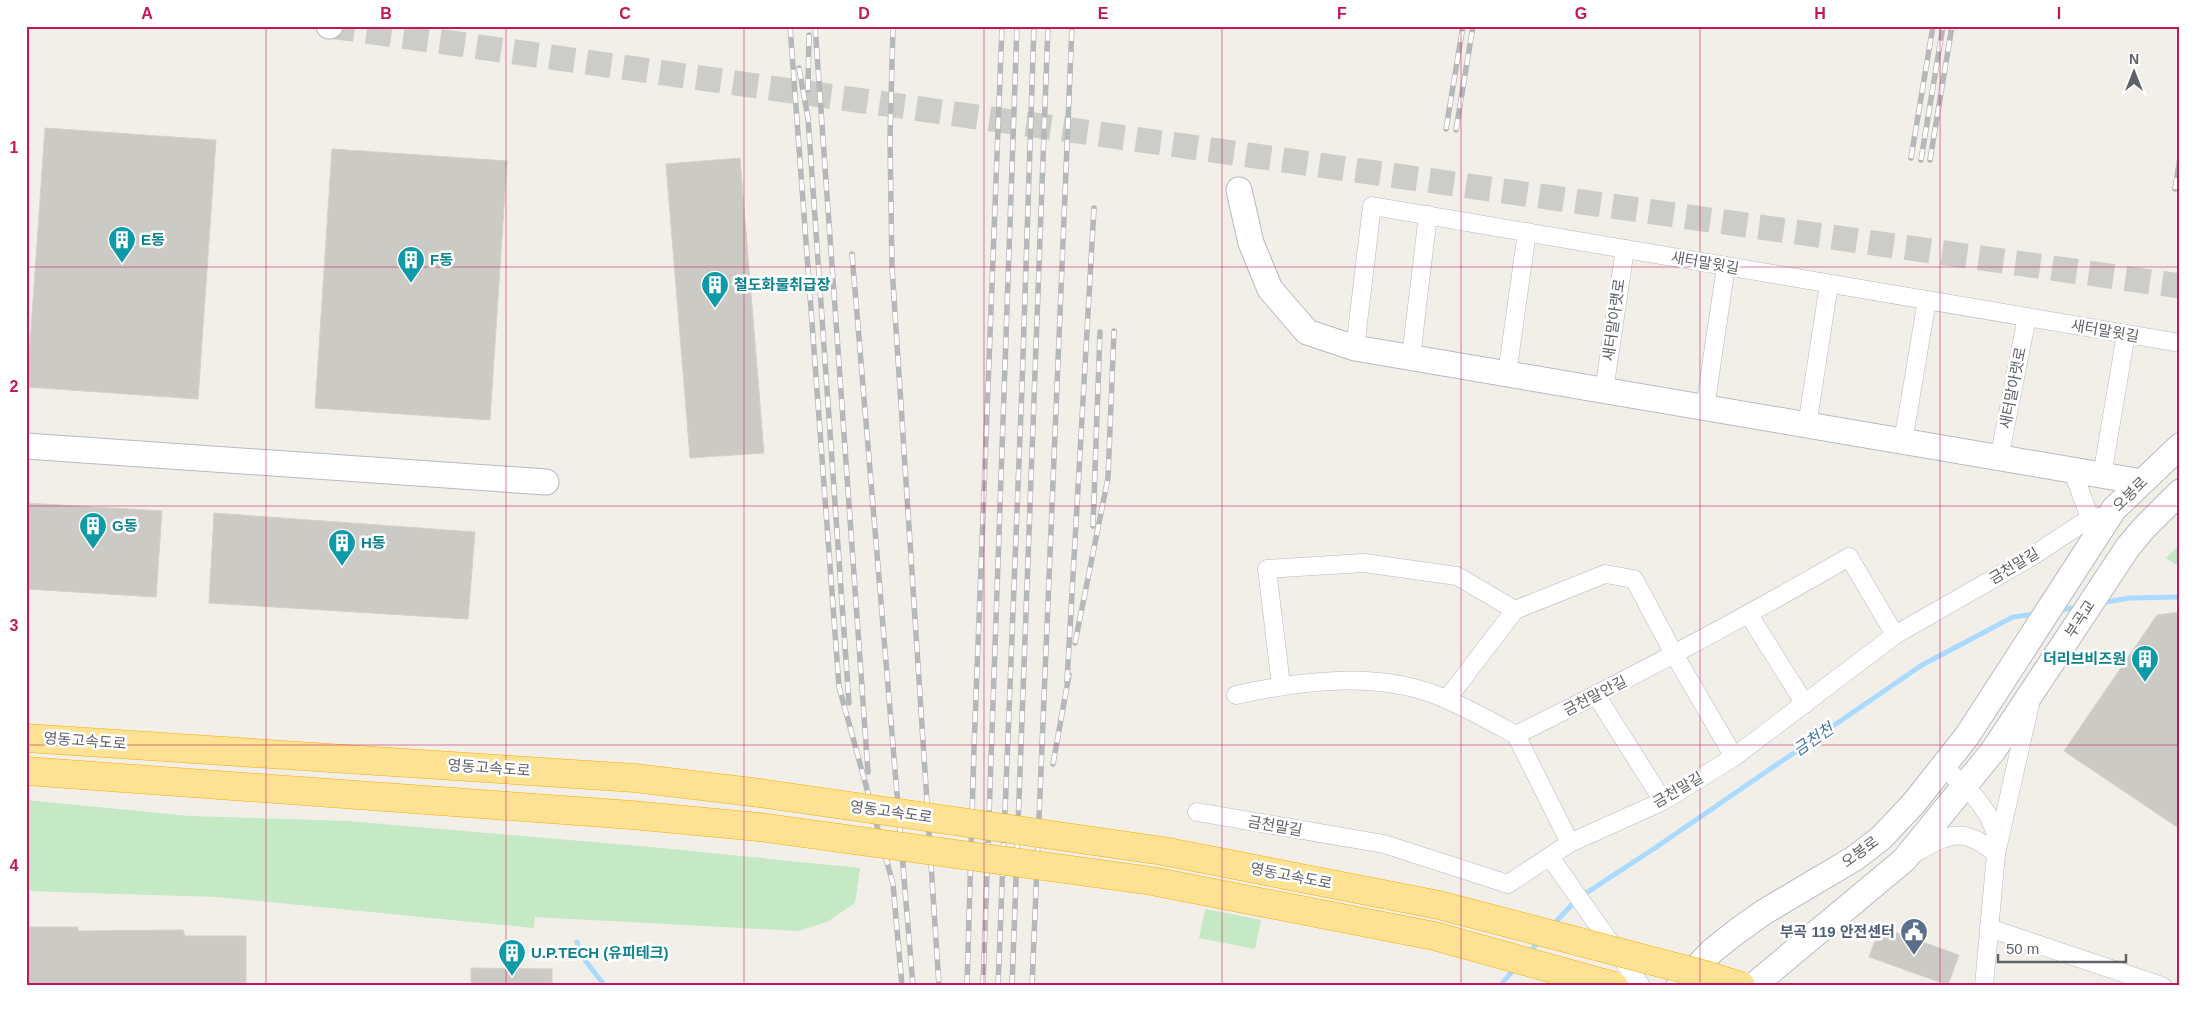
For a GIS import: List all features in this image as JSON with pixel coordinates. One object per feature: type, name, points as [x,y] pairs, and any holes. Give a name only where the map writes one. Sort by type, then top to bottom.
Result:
[{"type":"highway","name":"영동고속도로","points":[[26,738],[635,778],[760,793],[1163,851],[1439,905],[1706,975],[1741,986]]},
{"type":"highway","name":"영동고속도로","points":[[26,771],[632,815],[759,827],[1152,881],[1434,936],[1614,986]]},
{"type":"street","points":[[1239,190],[1251,243],[1270,290],[1307,332],[1355,348],[2073,472],[2142,482]]},
{"type":"street","name":"새터말윗길","points":[[1355,348],[1372,206],[2180,343]]},
{"type":"street","points":[[1411,357],[1428,215]]},
{"type":"street","points":[[1507,374],[1527,232]]},
{"type":"street","name":"새터말아랫로","points":[[1604,391],[1625,249]]},
{"type":"street","points":[[1704,408],[1726,266]]},
{"type":"street","points":[[1807,426],[1829,284]]},
{"type":"street","points":[[1903,442],[1928,300]]},
{"type":"street","name":"새터말아랫로","points":[[2000,459],[2027,317]]},
{"type":"street","points":[[2102,476],[2126,334]]},
{"type":"street","points":[[26,446],[546,482]]},
{"type":"street","name":"오봉로","points":[[2088,548],[2100,517],[2142,482],[2180,446]]},
{"type":"street","points":[[2073,472],[2100,517]]},
{"type":"street","name":"부곡교","points":[[2033,691],[2128,547],[2180,492]]},
{"type":"street","name":"금천말길","points":[[1197,812],[1384,844],[1508,884],[1570,843],[1663,801],[1734,757],[1894,635],[2100,517]]},
{"type":"street","name":"부곡교","points":[[2004,679],[2088,548]]},
{"type":"street","name":"금천말안길","points":[[1516,735],[1596,696],[1748,615],[1849,557],[1894,635]]},
{"type":"street","points":[[1281,685],[1268,569],[1364,563],[1457,576],[1515,610]]},
{"type":"street","points":[[1447,699],[1515,610],[1605,574],[1634,579],[1674,654],[1734,757]]},
{"type":"street","points":[[1748,615],[1805,704]]},
{"type":"street","name":"오봉로","points":[[1679,986],[1712,951],[1736,932],[1764,912],[1855,858],[1881,838],[1944,766],[1967,736],[2004,679]]},
{"type":"street","points":[[1236,695],[1281,685],[1324,681],[1366,682],[1403,686],[1447,699],[1516,735],[1570,843]]},
{"type":"street","points":[[1904,860],[1993,751],[2033,691]]},
{"type":"street","points":[[1984,986],[1996,854],[2033,691]]},
{"type":"street","points":[[1596,696],[1663,801]]},
{"type":"street","points":[[1944,766],[1965,787],[1988,815],[1995,831],[1996,854]]},
{"type":"street","points":[[1753,986],[1904,860],[1944,837],[1964,836],[1982,842],[1996,854]]},
{"type":"street","points":[[1550,856],[1641,986]]},
{"type":"street","points":[[1989,928],[2162,986]]},
{"type":"green space","points":[[2180,544],[2180,567],[2166,558]]},
{"type":"green space","points":[[26,800],[190,816],[348,821],[651,847],[860,868],[855,903],[827,922],[798,931],[535,917],[534,928],[217,897],[26,891]]},
{"type":"green space","points":[[1205,909],[1261,920],[1255,949],[1199,938]]},
{"type":"building","name":"E동","points":[[45,128],[216,140],[198,399],[27,387]]},
{"type":"building","name":"F동","points":[[332,149],[507,161],[490,420],[315,408]]},
{"type":"building","name":"철도화물취급장","points":[[740,158],[764,453],[690,458],[666,164]]},
{"type":"building","name":"G동","points":[[26,503],[162,511],[156,597],[26,589]]},
{"type":"building","name":"H동","points":[[214,513],[475,532],[468,619],[209,603]]},
{"type":"building","name":"더리브비즈원","points":[[2180,612],[2180,829],[2064,751],[2157,615]]},
{"type":"building","points":[[26,927],[78,927],[78,931],[183,930],[185,936],[246,936],[246,986],[26,986]]},
{"type":"building","name":"부곡 119 안전센터","points":[[1880,927],[1959,955],[1948,985],[1869,957]]},
{"type":"building","name":"U.P.TECH (유피테크)","points":[[471,968],[552,969],[552,986],[471,986]]},
{"type":"waterway","name":"금천천","points":[[2101,603],[2129,598],[2180,597]]},
{"type":"waterway","name":"금천천","points":[[2059,610],[2078,607]]},
{"type":"waterway","name":"금천천","points":[[1552,926],[1577,899],[1655,848],[1922,665],[2013,617],[2036,614]]},
{"type":"waterway","name":"금천천","points":[[1528,954],[1540,940]]},
{"type":"waterway","points":[[577,942],[581,955],[605,986]]},
{"type":"waterway","name":"금천천","points":[[1500,986],[1515,968]]},
{"type":"tunnel","points":[[330,26],[2180,286]]},
{"type":"railway","points":[[790,26],[839,687],[893,884],[902,986]]},
{"type":"railway","points":[[815,26],[868,772]]},
{"type":"railway","points":[[893,26],[890,139],[892,267],[939,986]]},
{"type":"railway","points":[[967,986],[974,748],[1002,26]]},
{"type":"railway","points":[[983,986],[1017,26]]},
{"type":"railway","points":[[998,986],[1034,26]]},
{"type":"railway","points":[[1012,986],[1048,26]]},
{"type":"railway","points":[[1032,986],[1072,26]]},
{"type":"railway","points":[[1446,129],[1463,26]]},
{"type":"railway","points":[[1456,130],[1473,26]]},
{"type":"railway","points":[[1911,158],[1933,26]]},
{"type":"railway","points":[[1921,160],[1943,26]]},
{"type":"railway","points":[[1930,160],[1952,26]]},
{"type":"railway","points":[[808,90],[809,35]]},
{"type":"railway","points":[[799,68],[808,118],[849,703]]},
{"type":"railway","points":[[2175,189],[2180,158]]},
{"type":"railway","points":[[1067,681],[1094,208]]},
{"type":"railway","points":[[852,254],[913,986]]},
{"type":"railway","points":[[1075,643],[1108,478],[1114,331]]},
{"type":"railway","points":[[1093,526],[1100,332]]},
{"type":"railway","points":[[1053,764],[1069,675]]},
{"type":"place","name":"E동","points":[[122,264]]},
{"type":"place","name":"F동","points":[[411,284]]},
{"type":"place","name":"철도화물취급장","points":[[715,309]]},
{"type":"place","name":"G동","points":[[93,550]]},
{"type":"place","name":"H동","points":[[342,567]]},
{"type":"place","name":"더리브비즈원","points":[[2145,683]]},
{"type":"place","name":"부곡 119 안전센터","points":[[1914,956]]},
{"type":"place","name":"U.P.TECH (유피테크)","points":[[512,977]]}]
